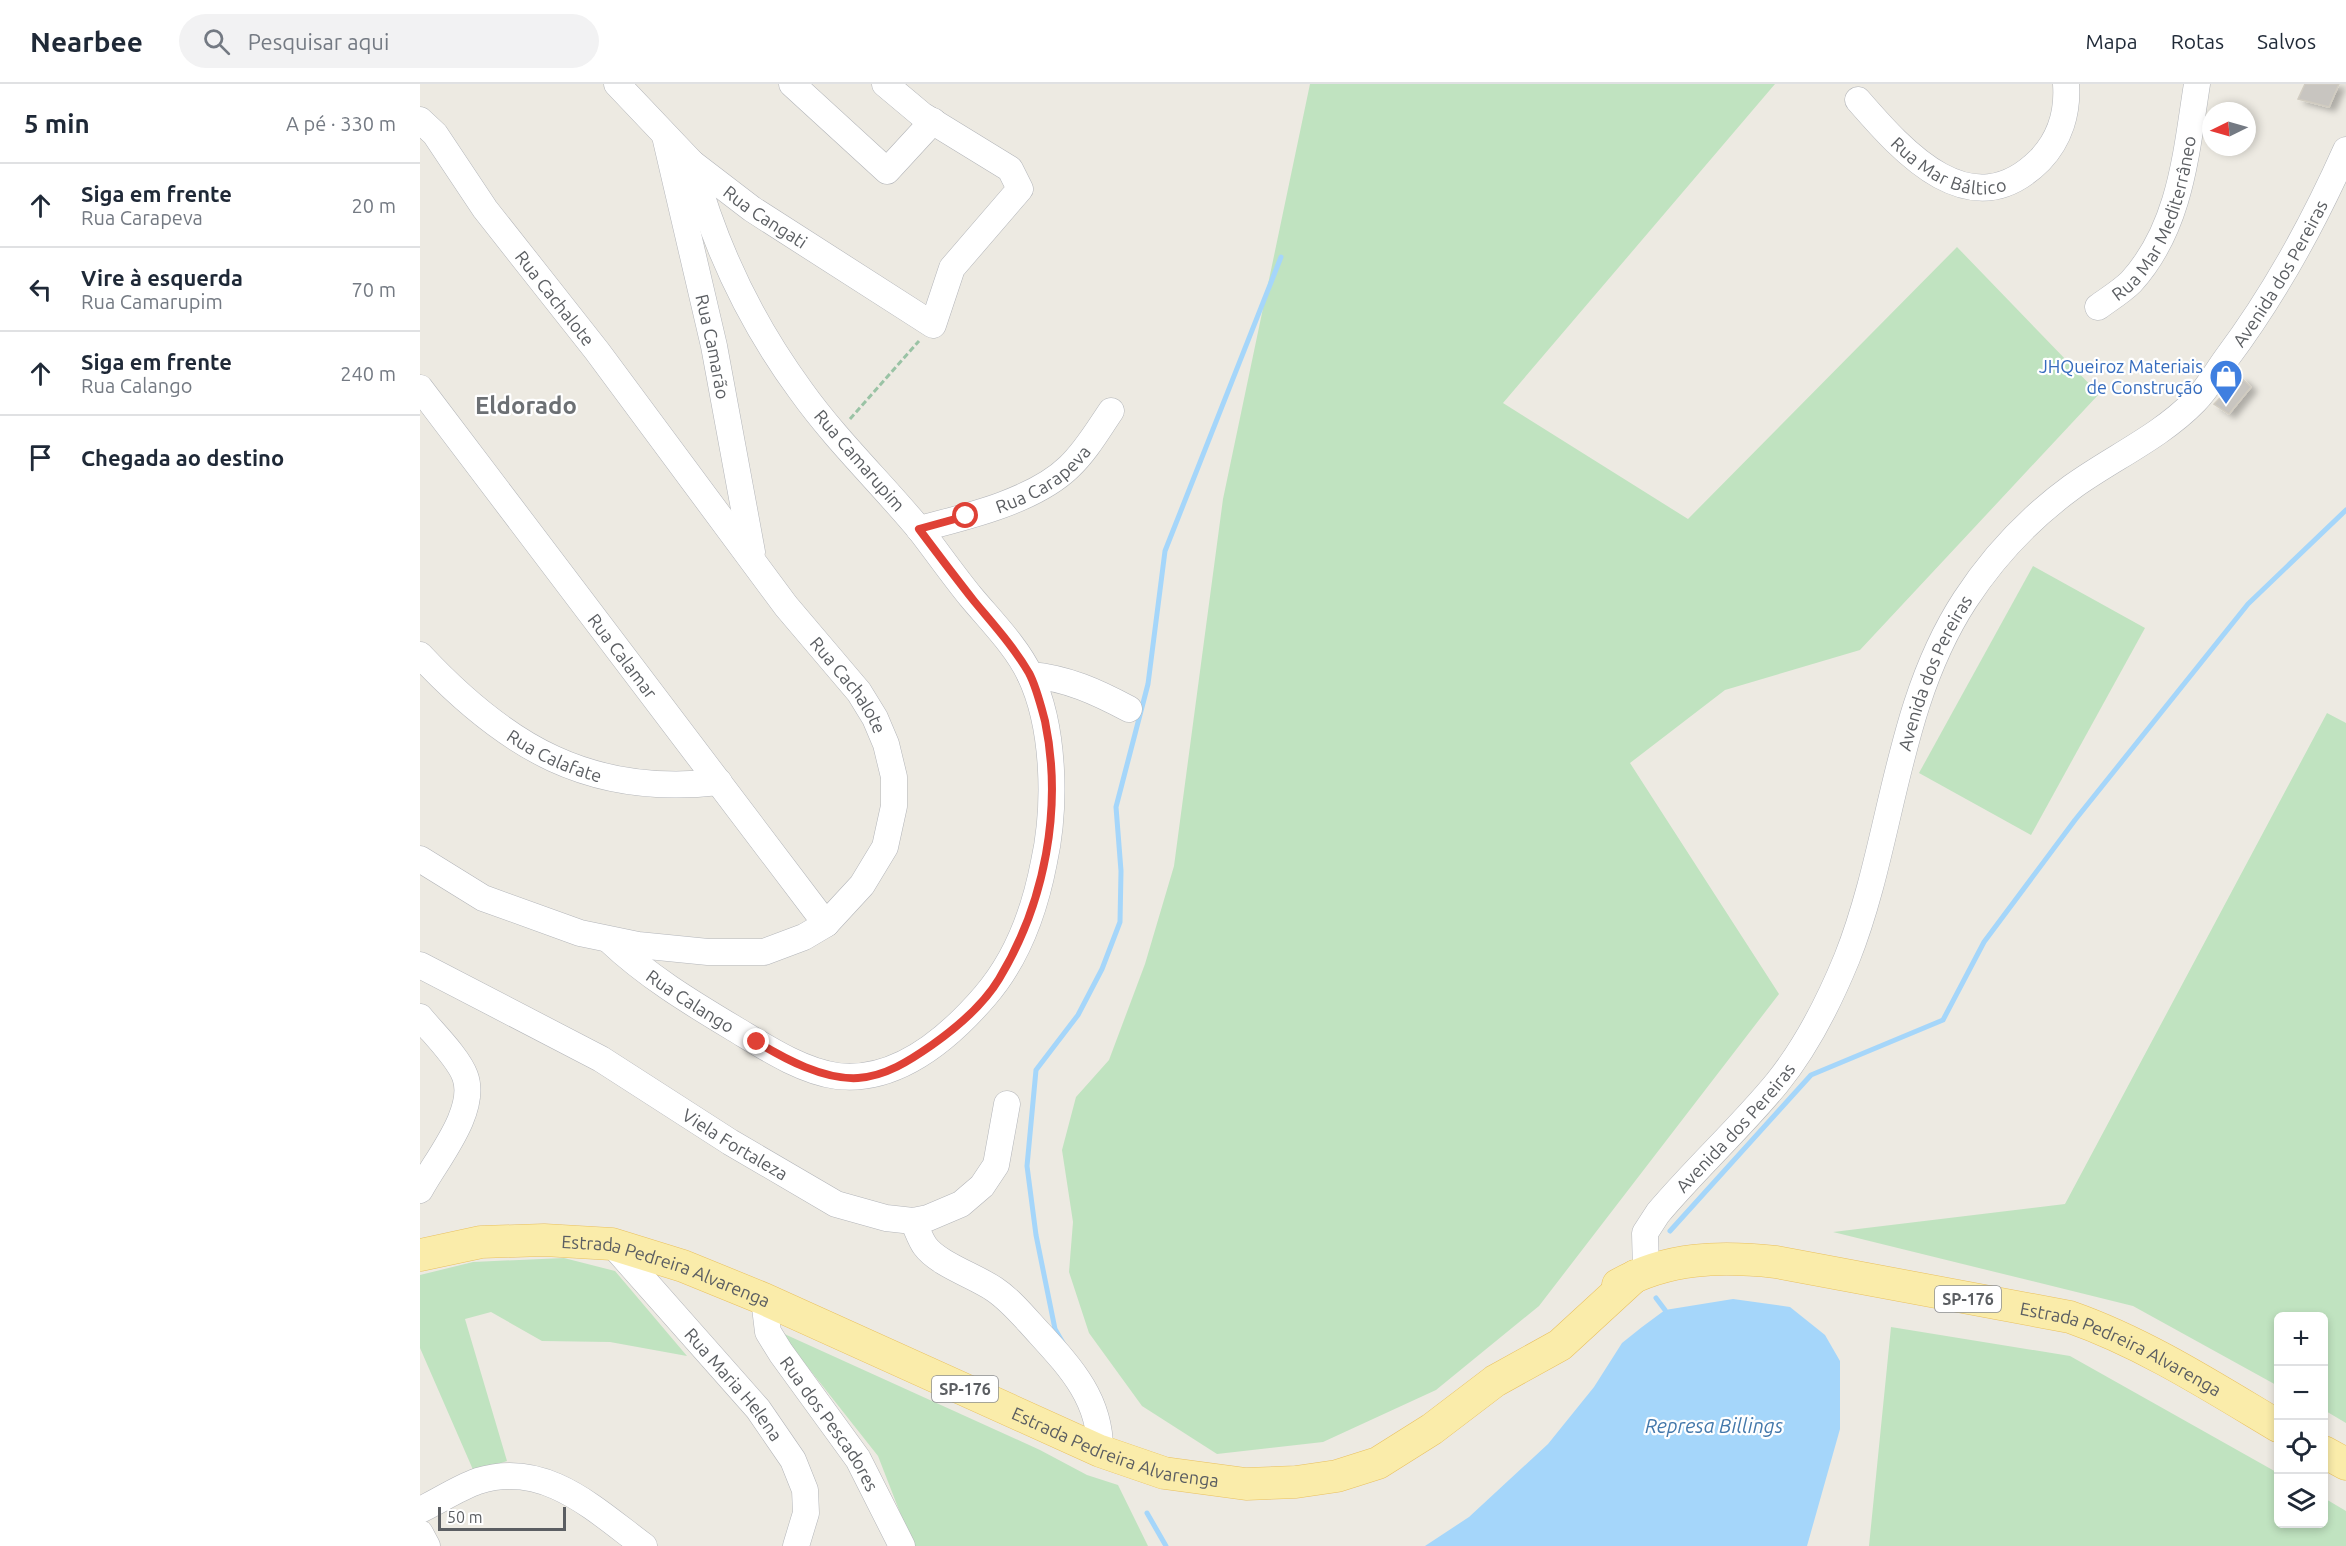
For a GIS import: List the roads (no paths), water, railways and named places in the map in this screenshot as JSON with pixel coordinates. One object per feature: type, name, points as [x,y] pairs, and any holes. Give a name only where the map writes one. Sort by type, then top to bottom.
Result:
[{"type":"main road","name":"Estrada Pedreira Alvarenga","points":[[420,1255],[481,1242],[544,1240],[612,1244],[683,1266],[764,1299],[1100,1451],[1164,1473],[1202,1480],[1246,1484],[1296,1482],[1337,1476],[1378,1463],[1432,1429],[1495,1381],[1560,1344],[1641,1273],[1715,1258],[1776,1262],[2070,1317],[2108,1330],[2175,1365],[2274,1424]]},
{"type":"main road","points":[[2328,1454],[2346,1464]]},
{"type":"street","name":"Rua Cangati","points":[[617,84],[692,163],[752,209],[933,325],[952,268],[1020,189],[1010,169],[933,121]]},
{"type":"street","points":[[792,84],[887,171],[933,121],[885,84]]},
{"type":"street","name":"Rua Mar Báltico","points":[[1858,100],[1893,141],[1941,177],[1958,185],[1986,188],[2018,177],[2042,157],[2066,116],[2066,84]]},
{"type":"street","name":"Rua Mar Mediterrâneo","points":[[2098,307],[2130,283],[2154,251],[2173,212],[2183,171],[2197,84]]},
{"type":"street","name":"Rua Cachalote","points":[[420,859],[483,898],[580,933],[638,945],[708,952],[764,952],[804,937],[826,924],[862,885],[885,847],[894,806],[894,777],[886,744],[875,718],[859,692],[786,606],[753,558],[485,209],[435,134],[422,121]]},
{"type":"street","name":"Rua Camarão","points":[[665,136],[714,346],[753,558]]},
{"type":"street","name":"Avenida dos Pereiras","points":[[1641,1273],[1645,1233],[1658,1213],[1777,1083],[1806,1042],[1825,1006],[1847,956],[1875,872],[1904,753],[1937,649],[1965,599],[2016,535],[2072,487],[2140,444],[2195,402],[2244,335],[2285,271],[2322,202],[2346,150]]},
{"type":"street","name":"Rua Camarupim","points":[[692,163],[706,212],[747,304],[802,393],[919,529],[1030,675]]},
{"type":"street","name":"Rua Calamar","points":[[420,388],[826,924]]},
{"type":"street","name":"Rua Carapeva","points":[[919,529],[984,510],[1050,482],[1069,467],[1111,411]]},
{"type":"street","name":"Rua Calafate","points":[[420,655],[459,697],[510,736],[564,763],[595,775],[648,785],[680,786],[719,782]]},
{"type":"street","points":[[1030,675],[1049,676],[1082,685],[1129,709]]},
{"type":"street","name":"Rua Calango","points":[[608,939],[639,968],[774,1052],[828,1074],[857,1078],[882,1074],[909,1062],[949,1033],[999,980],[1025,927],[1038,892],[1047,850],[1051,778],[1045,721],[1030,675]]},
{"type":"street","name":"Viela Fortaleza","points":[[420,965],[601,1059],[730,1142],[836,1204],[886,1218],[913,1221],[961,1204],[982,1186],[996,1165],[1007,1104]]},
{"type":"street","points":[[420,1017],[464,1075],[468,1090],[461,1121],[420,1190]]},
{"type":"street","points":[[913,1221],[924,1245],[933,1255],[1010,1300],[1072,1370],[1086,1390],[1096,1413],[1100,1432],[1100,1451]]},
{"type":"street","name":"Rua Maria Helena","points":[[612,1244],[758,1409],[793,1460],[805,1490],[806,1513],[796,1546]]},
{"type":"street","name":"Rua dos Pescadores","points":[[764,1299],[768,1332],[858,1459],[902,1546]]},
{"type":"street","points":[[420,1510],[477,1482],[510,1475],[547,1480],[574,1494],[644,1546]]},
{"type":"street","points":[[420,1533],[427,1546]]},
{"type":"water","name":"Represa Billings","points":[[1733,1299],[1790,1307],[1825,1335],[1840,1361],[1840,1429],[1807,1546],[1425,1546],[1469,1517],[1548,1444],[1594,1387],[1622,1343],[1665,1310]]},
{"type":"waterway","points":[[1063,1343],[1055,1329],[1036,1235],[1027,1166],[1036,1070],[1078,1015],[1102,969],[1120,922],[1121,871],[1116,807],[1148,684],[1165,551],[1281,257]]},
{"type":"waterway","points":[[1670,1231],[1811,1075],[1943,1020],[1984,942],[2075,820],[2248,604],[2346,510]]},
{"type":"waterway","points":[[1656,1298],[1665,1310]]},
{"type":"waterway","points":[[1147,1513],[1166,1546]]},
{"type":"place","name":"JHQueiroz Materiais de Construção","points":[[2226,405]]},
{"type":"district","name":"Eldorado","points":[[526,405]]}]
